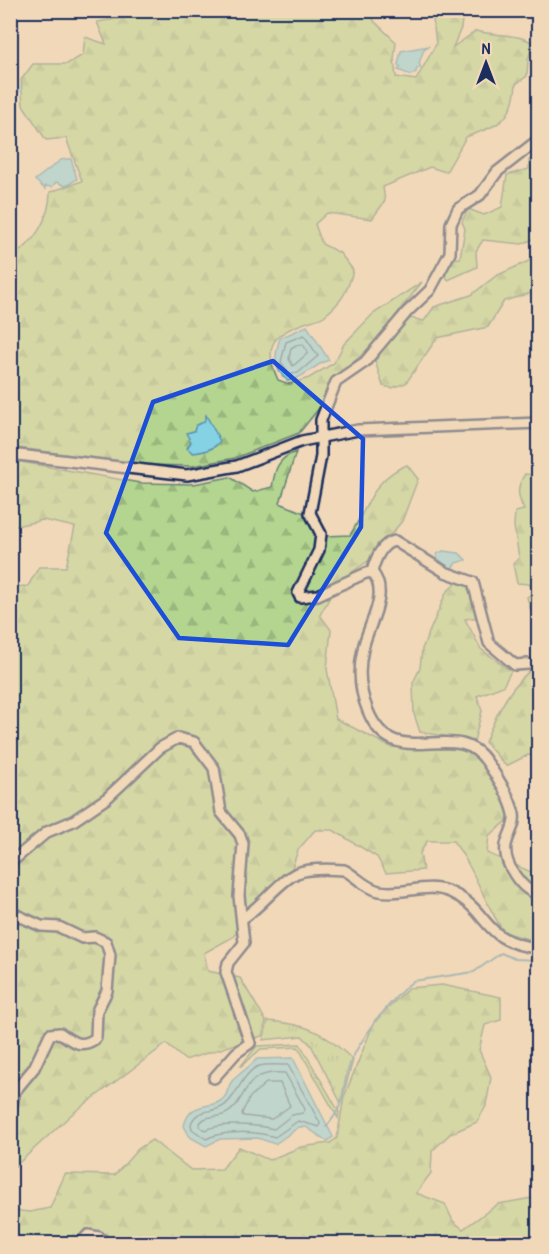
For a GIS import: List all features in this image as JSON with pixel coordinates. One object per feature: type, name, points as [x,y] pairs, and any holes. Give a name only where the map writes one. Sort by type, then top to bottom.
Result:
[{"type":"street","points":[[372,572],[318,596],[300,597],[298,594],[316,560],[320,542],[321,534],[310,513],[321,456],[321,420],[336,382],[365,362],[407,312],[430,290],[450,253],[452,217],[458,209],[480,195],[497,172],[538,140]]},
{"type":"street","points":[[10,454],[187,475],[237,466],[302,441],[358,430],[538,423]]},
{"type":"street","points":[[528,664],[514,665],[489,643],[473,582],[445,572],[395,541],[386,544],[374,561],[372,572],[375,576],[379,604],[363,648],[361,664],[361,688],[373,720],[380,731],[399,744],[455,743],[468,745],[480,751],[498,779],[513,812],[514,819],[506,845],[506,853],[523,886],[538,894]]},
{"type":"street","points":[[10,863],[33,842],[73,821],[107,798],[160,748],[178,738],[194,742],[214,768],[221,812],[240,835],[243,844],[239,896],[244,943],[228,963],[226,972],[250,1043],[236,1053],[214,1078]]},
{"type":"street","points":[[243,918],[256,910],[290,878],[299,873],[344,870],[361,883],[381,892],[424,887],[450,891],[471,906],[498,936],[510,943],[538,948]]},
{"type":"street","points":[[10,912],[41,926],[60,927],[82,938],[101,939],[106,942],[110,955],[106,995],[97,1011],[96,1038],[82,1045],[60,1033],[50,1034],[34,1068],[15,1091],[10,1115]]},
{"type":"street","points":[[80,1244],[88,1235],[99,1237],[106,1244]]},
{"type":"highlighted area","points":[[273,361],[363,439],[361,527],[288,645],[179,638],[106,533],[153,402]]},
{"type":"green space","points":[[138,10],[371,11],[374,21],[396,42],[394,59],[396,77],[416,80],[436,44],[432,11],[463,11],[461,28],[453,47],[476,31],[520,38],[533,43],[528,60],[527,76],[516,84],[511,107],[507,114],[495,125],[466,137],[446,172],[430,167],[383,187],[385,201],[372,219],[327,213],[315,224],[322,244],[340,253],[353,270],[343,296],[330,311],[322,317],[291,328],[277,338],[273,344],[271,360],[278,380],[289,384],[309,378],[334,363],[344,344],[373,314],[422,282],[372,346],[333,380],[324,402],[299,433],[235,458],[193,466],[147,465],[11,447],[11,256],[27,245],[39,230],[47,211],[50,192],[82,181],[66,138],[46,140],[23,105],[21,80],[33,64],[67,64],[83,55],[85,37],[106,44],[97,22],[128,17]]},
{"type":"green space","points":[[538,156],[538,237],[522,244],[483,240],[476,251],[477,267],[448,280],[444,272],[453,259],[460,258],[465,229],[462,222],[468,209],[484,215],[502,207],[507,175],[529,169],[529,160]]},
{"type":"green space","points":[[535,258],[538,260],[538,291],[504,301],[488,327],[437,338],[406,383],[392,388],[383,386],[375,361],[392,335],[411,318],[424,321],[434,307],[471,295],[496,276]]},
{"type":"green space","points":[[296,452],[280,503],[309,515],[325,536],[350,535],[373,494],[386,477],[407,465],[418,479],[402,521],[371,559],[339,581],[320,615],[331,630],[327,669],[336,719],[391,747],[471,750],[492,773],[512,817],[489,836],[487,853],[538,875],[538,938],[528,939],[504,932],[467,862],[453,841],[427,841],[420,853],[423,870],[386,873],[377,857],[333,830],[315,830],[298,850],[291,871],[269,887],[233,937],[204,953],[208,971],[240,978],[266,1021],[262,1036],[185,1060],[166,1044],[72,1114],[11,1170],[11,587],[28,586],[39,567],[66,567],[75,527],[43,520],[11,527],[10,460],[140,483],[194,484],[230,477],[253,492],[272,487],[278,465]]},
{"type":"green space","points":[[525,474],[534,475],[538,482],[538,620],[534,621],[527,597],[534,592],[529,584],[517,583],[513,564],[519,558],[514,526],[515,512],[524,510],[518,491]]},
{"type":"green space","points":[[459,580],[474,586],[479,617],[465,619],[481,649],[511,671],[503,686],[477,696],[482,711],[474,741],[420,732],[414,714],[413,683],[420,668],[422,649],[446,593]]},
{"type":"green space","points":[[538,665],[538,756],[528,755],[506,766],[485,742],[500,709],[513,689],[528,672]]},
{"type":"green space","points":[[442,985],[501,997],[501,1020],[485,1025],[479,1050],[491,1077],[486,1106],[477,1122],[450,1134],[432,1151],[431,1173],[416,1193],[445,1204],[453,1221],[463,1229],[498,1204],[538,1197],[538,1243],[11,1243],[10,1210],[30,1212],[50,1208],[65,1174],[115,1175],[138,1149],[152,1140],[191,1170],[222,1169],[239,1147],[269,1160],[301,1147],[330,1143],[337,1138],[344,1097],[375,1020],[409,988]]},
{"type":"green space","points":[[268,1021],[294,1024],[315,1031],[353,1060],[341,1103],[311,1045],[302,1036],[263,1040]]},
{"type":"green space","points":[[300,1044],[339,1112],[338,1118],[298,1047],[261,1049],[240,1067],[257,1046]]},
{"type":"water","points":[[429,46],[424,49],[419,63],[421,68],[417,68],[416,72],[411,75],[398,70],[401,67],[398,65],[401,51]]},
{"type":"water","points":[[71,159],[77,179],[66,186],[56,182],[52,187],[45,186],[45,189],[35,180],[61,160]]},
{"type":"water","points":[[307,326],[329,360],[288,381],[280,372],[276,362],[280,338]]},
{"type":"water","points":[[206,415],[220,441],[211,448],[193,453],[187,448],[191,442],[186,433],[194,431],[196,425],[204,422]]},
{"type":"water","points":[[443,551],[459,553],[466,560],[456,563],[451,569],[437,558],[437,554]]},
{"type":"water","points":[[293,1058],[333,1137],[327,1141],[306,1127],[299,1127],[275,1144],[258,1138],[220,1139],[206,1146],[190,1137],[184,1126],[191,1112],[224,1098],[232,1081],[257,1059]]},
{"type":"waterway","points":[[10,20],[24,10]]},
{"type":"waterway","points":[[10,85],[17,89]]},
{"type":"waterway","points":[[326,1127],[340,1105],[346,1076],[359,1045],[386,1009],[413,981],[474,972],[501,953],[515,959],[538,960]]}]
